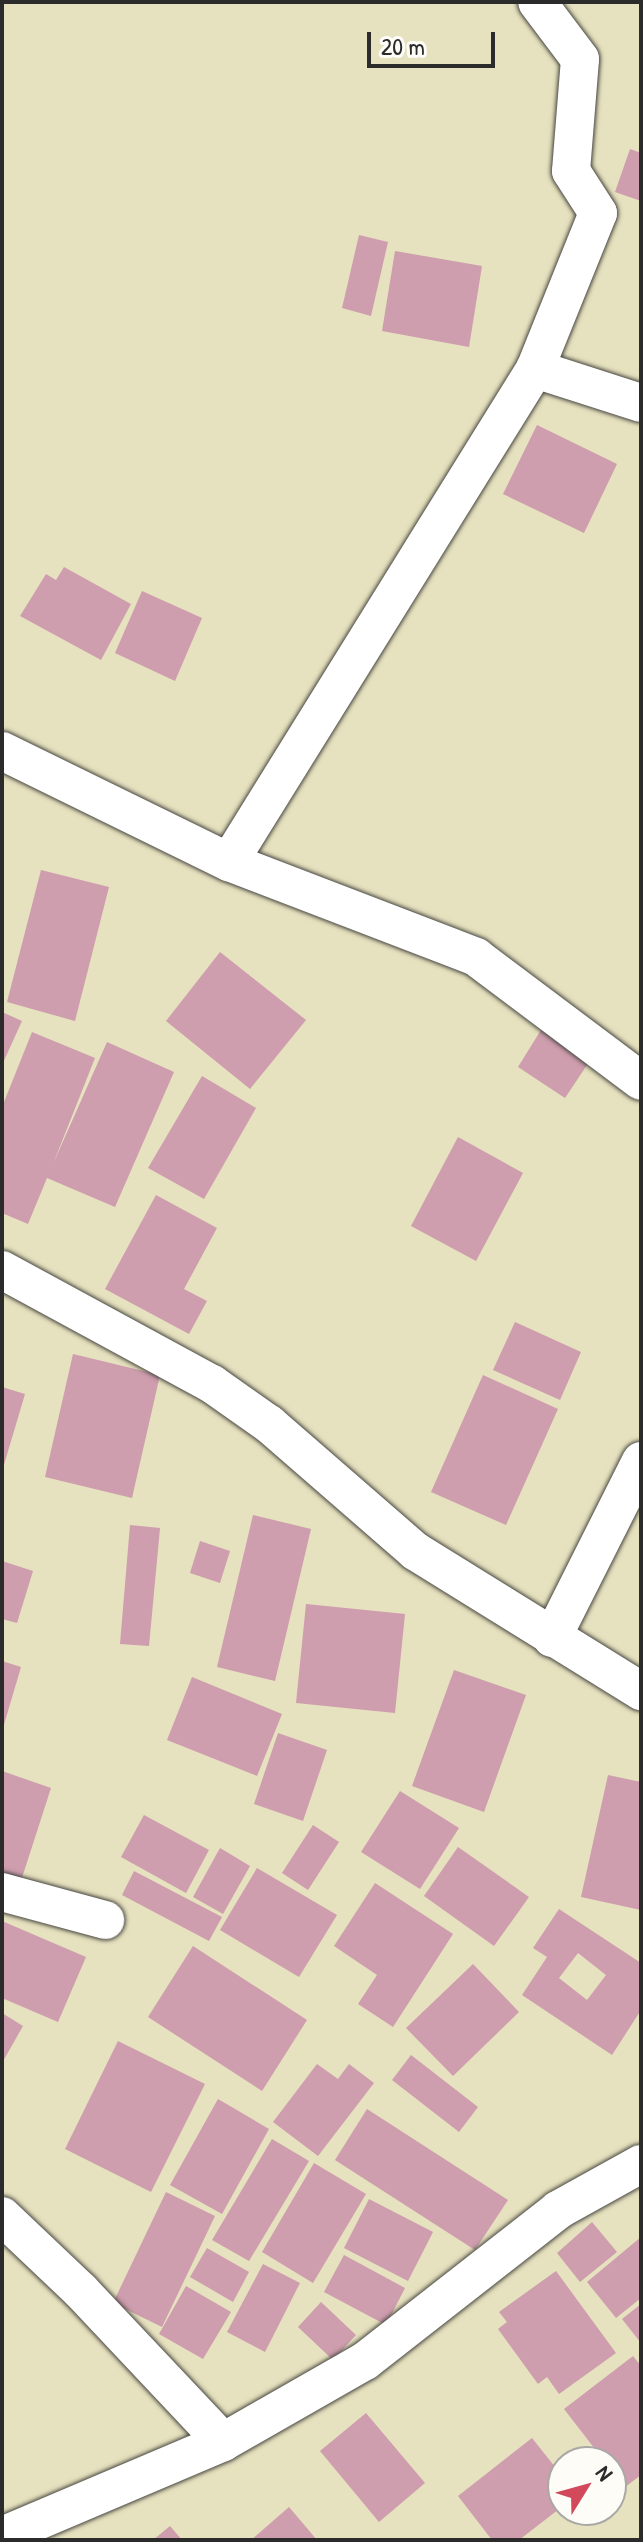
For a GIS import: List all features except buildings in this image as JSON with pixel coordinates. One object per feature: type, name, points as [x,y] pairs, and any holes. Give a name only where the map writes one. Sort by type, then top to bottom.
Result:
[{"type":"street","points":[[229,862],[535,369],[598,213],[571,171],[580,59],[537,2]]},
{"type":"street","points":[[535,369],[641,403]]},
{"type":"street","points":[[2,751],[229,862],[476,957],[641,1081]]},
{"type":"street","points":[[2,1270],[212,1384],[269,1424],[415,1551],[641,1691]]},
{"type":"street","points":[[552,1638],[641,1461]]},
{"type":"street","points":[[2,1892],[105,1920]]},
{"type":"street","points":[[2,2536],[223,2442],[365,2361],[558,2210],[641,2164]]},
{"type":"street","points":[[2,2216],[80,2290],[223,2442]]}]
